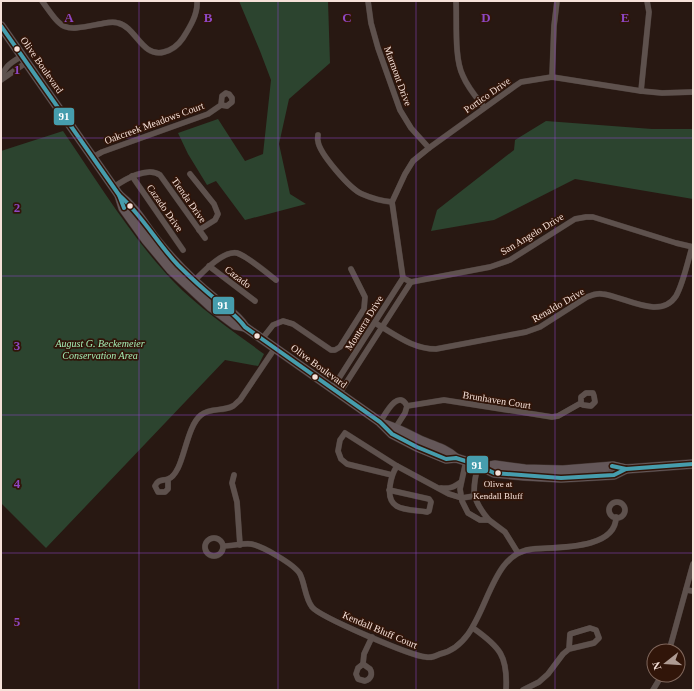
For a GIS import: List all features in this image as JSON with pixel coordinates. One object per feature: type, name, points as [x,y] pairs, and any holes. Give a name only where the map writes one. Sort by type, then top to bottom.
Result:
[{"type":"main road","name":"Olive Boulevard","points":[[1,26],[119,195],[130,203],[191,284],[216,300],[239,318],[245,327],[380,422],[392,434],[417,447],[446,459],[456,458],[481,466],[495,465],[531,469],[563,470],[613,466],[626,469],[691,465]]},
{"type":"main road","name":"Olive Boulevard","points":[[380,422],[396,427],[449,451],[456,458]]},
{"type":"street","points":[[42,1],[63,27],[76,28],[116,22],[125,25],[145,47],[154,53],[169,50],[180,42],[195,16],[197,1]]},
{"type":"street","name":"Marmont Drive","points":[[368,1],[369,13],[378,48],[400,110],[411,128],[429,148]]},
{"type":"street","points":[[456,1],[458,52],[462,75],[468,87],[484,107]]},
{"type":"street","points":[[552,78],[554,26],[557,1]]},
{"type":"street","points":[[641,91],[649,12],[647,1]]},
{"type":"street","points":[[1,79],[3,71],[6,67],[24,59]]},
{"type":"street","name":"Portico Drive","points":[[392,202],[413,161],[484,107],[521,82],[552,78],[641,91],[682,93],[693,92]]},
{"type":"street","name":"Oakcreek Meadows Court","points":[[93,157],[102,152],[208,114],[221,105]]},
{"type":"street","points":[[318,135],[318,142],[323,152],[338,173],[356,191],[367,196],[392,202],[403,278],[411,282]]},
{"type":"street","name":"Tienda Drive","points":[[114,187],[132,176],[156,172],[160,175],[205,238]]},
{"type":"street","points":[[190,174],[214,204],[218,214],[215,220],[200,230]]},
{"type":"street","name":"Cazado Drive","points":[[132,176],[183,250]]},
{"type":"street","name":"San Angelo Drive","points":[[411,282],[502,263],[515,257],[575,219],[586,217],[598,219],[692,247]]},
{"type":"street","name":"Renaldo Drive","points":[[375,323],[417,347],[436,349],[526,332],[540,327],[582,300],[595,294],[601,293],[652,307],[663,307],[672,301],[676,295],[692,247]]},
{"type":"street","points":[[191,284],[209,266],[220,258],[235,253],[242,255],[276,280]]},
{"type":"street","name":"Cazado","points":[[209,266],[255,301]]},
{"type":"street","points":[[262,339],[273,325],[283,321],[293,324],[331,350],[335,350],[340,347],[364,309],[365,297],[351,270]]},
{"type":"street","name":"Monterra Drive","points":[[336,391],[403,278]]},
{"type":"street","name":"Monterra Drive","points":[[336,391],[382,327],[411,282]]},
{"type":"street","points":[[168,479],[177,469],[190,433],[199,416],[211,409],[232,407],[240,400],[275,348]]},
{"type":"street","name":"Brunhaven Court","points":[[380,422],[396,401],[403,401],[407,406],[444,400],[552,417],[558,416],[581,403]]},
{"type":"street","points":[[396,427],[407,406]]},
{"type":"street","points":[[392,475],[343,462],[338,452],[342,436],[345,433],[397,466],[448,494],[462,498],[474,496]]},
{"type":"street","points":[[466,461],[460,489],[462,498],[468,513],[480,520],[489,520]]},
{"type":"street","points":[[389,490],[429,499],[431,502],[429,511],[427,512],[398,507],[392,504],[390,501],[389,490],[392,475],[397,466]]},
{"type":"street","points":[[481,466],[474,480],[474,496],[480,509],[489,520],[505,532],[518,552],[530,549],[587,545],[596,542],[607,535],[614,527],[616,517]]},
{"type":"street","points":[[234,475],[232,483],[237,502],[240,545]]},
{"type":"street","points":[[438,488],[451,488],[461,482]]},
{"type":"street","name":"Kendall Bluff Court","points":[[224,546],[254,545],[288,562],[300,574],[313,608],[329,618],[400,650],[427,658],[444,654],[455,649],[473,628],[478,614],[505,562],[518,552]]},
{"type":"street","points":[[671,643],[693,564]]},
{"type":"street","points":[[686,590],[693,591]]},
{"type":"street","points":[[473,628],[486,637],[502,654],[506,672],[506,690]]},
{"type":"street","points":[[523,690],[544,678],[563,654],[569,649],[594,643],[599,638],[596,630],[587,629],[570,634],[569,649]]},
{"type":"street","points":[[363,664],[364,654],[372,637]]},
{"type":"green space","points":[[239,1],[328,1],[330,63],[289,99],[279,144],[290,194],[306,204],[245,220],[216,181],[207,185],[188,154],[178,133],[218,119],[245,161],[263,154],[271,80]]},
{"type":"green space","points":[[546,121],[652,129],[693,129],[693,199],[575,179],[494,220],[431,231],[437,210],[514,150],[515,140]]},
{"type":"green space","name":"August G. Beckemeier Conservation Area","points":[[63,131],[115,209],[143,246],[173,281],[194,301],[264,354],[258,366],[225,360],[46,548],[1,503],[1,151]]},
{"type":"transit line","name":"91","points":[[1,26],[119,195],[124,208]]},
{"type":"transit line","name":"91","points":[[119,195],[135,211],[178,265],[236,317],[245,327],[380,422],[392,434],[417,447],[446,459],[456,458],[478,465],[494,473],[561,478],[614,475],[626,469]]},
{"type":"transit line","name":"91","points":[[612,466],[626,469],[693,464]]},
{"type":"place","name":"Olive at Kendall Bluff","points":[[498,473]]}]
